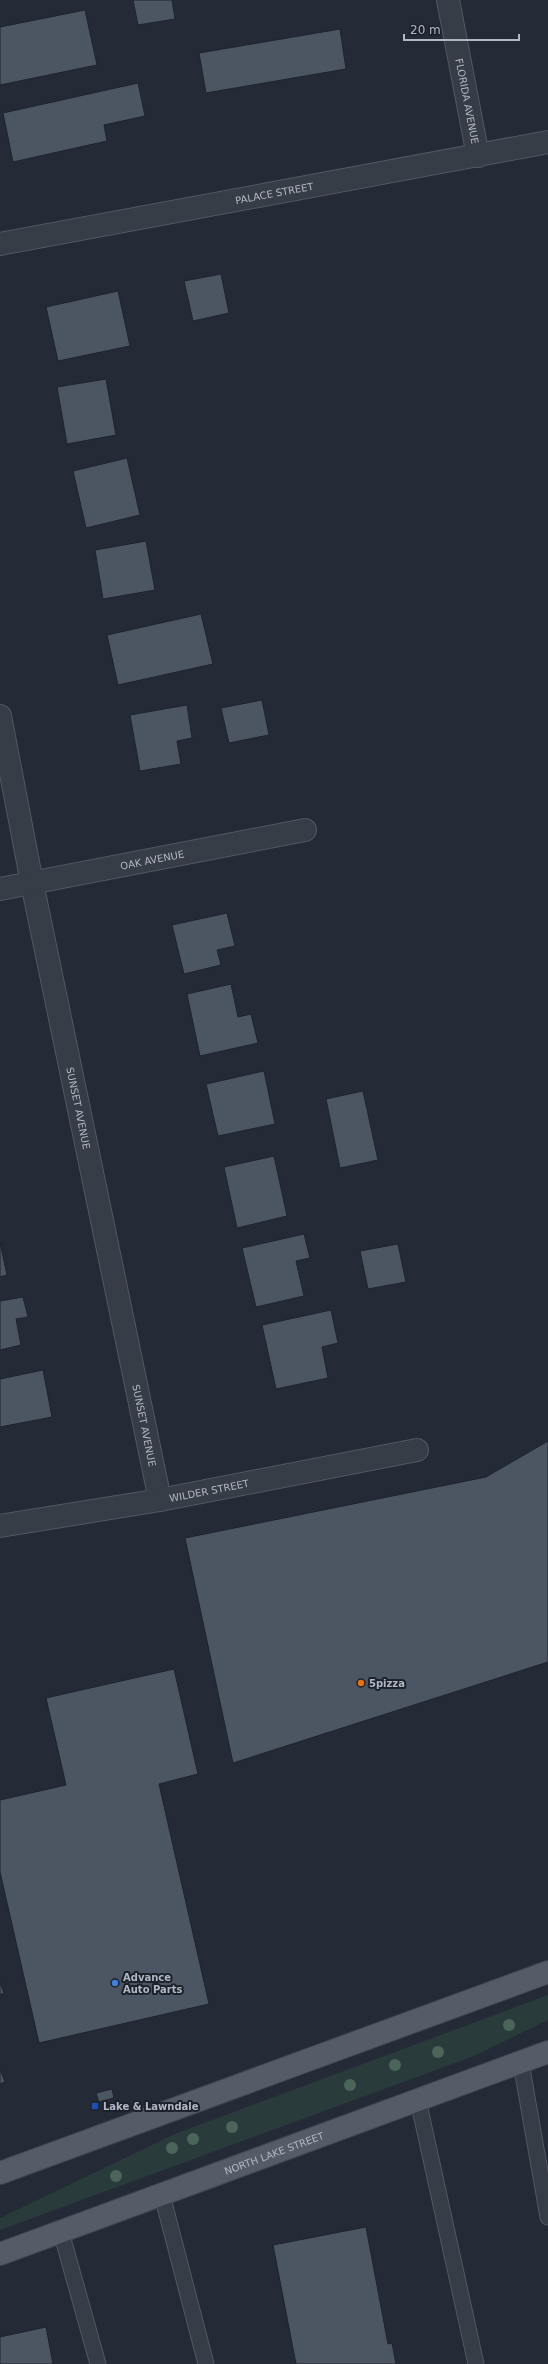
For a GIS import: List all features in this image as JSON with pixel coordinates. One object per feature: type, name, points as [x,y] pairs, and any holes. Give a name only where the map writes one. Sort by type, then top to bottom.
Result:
[{"type":"main road","points":[[0,2173],[548,1972]]},
{"type":"main road","name":"NORTH LAKE STREET","points":[[0,2254],[548,2052]]},
{"type":"street","name":"FLORIDA AVENUE","points":[[448,0],[478,156]]},
{"type":"street","name":"PALACE STREET","points":[[0,244],[548,142]]},
{"type":"street","name":"SUNSET AVENUE","points":[[0,716],[32,883],[160,1500]]},
{"type":"street","name":"OAK AVENUE","points":[[0,889],[305,830]]},
{"type":"street","name":"WILDER STREET","points":[[0,1526],[160,1500],[417,1450]]},
{"type":"lane","points":[[521,2063],[548,2217]]},
{"type":"lane","points":[[418,2100],[476,2364]]},
{"type":"lane","points":[[162,2195],[206,2364]]},
{"type":"lane","points":[[61,2232],[98,2364]]},
{"type":"shaded area","points":[[548,1995],[548,2020],[474,2056],[0,2230],[0,2218],[175,2134]]},
{"type":"building","points":[[133,0],[172,0],[175,19],[138,25]]},
{"type":"building","points":[[85,10],[97,65],[0,85],[0,27]]},
{"type":"building","points":[[340,29],[346,69],[206,93],[199,53]]},
{"type":"building","points":[[138,83],[145,116],[104,125],[107,141],[13,162],[3,113]]},
{"type":"building","points":[[221,274],[229,313],[193,321],[184,281]]},
{"type":"building","points":[[118,291],[130,346],[58,361],[46,307]]},
{"type":"building","points":[[106,379],[116,435],[67,444],[57,387]]},
{"type":"building","points":[[127,458],[140,515],[86,528],[73,471]]},
{"type":"building","points":[[146,541],[155,590],[103,599],[95,550]]},
{"type":"building","points":[[201,614],[213,664],[118,685],[107,635]]},
{"type":"building","points":[[262,700],[269,735],[229,743],[221,708]]},
{"type":"building","points":[[187,705],[192,738],[177,741],[181,764],[140,771],[130,715]]},
{"type":"building","points":[[227,913],[235,946],[217,950],[221,965],[184,974],[172,925]]},
{"type":"building","points":[[231,984],[238,1017],[251,1014],[258,1043],[200,1056],[187,994]]},
{"type":"building","points":[[264,1071],[275,1124],[218,1136],[206,1084]]},
{"type":"building","points":[[363,1091],[378,1160],[340,1168],[326,1099]]},
{"type":"building","points":[[274,1156],[287,1216],[237,1228],[224,1167]]},
{"type":"building","points":[[304,1234],[310,1258],[296,1261],[304,1296],[256,1307],[242,1248]]},
{"type":"building","points":[[0,1242],[7,1275],[0,1277]]},
{"type":"building","points":[[398,1244],[406,1282],[368,1289],[360,1251]]},
{"type":"building","points":[[23,1297],[28,1317],[16,1319],[21,1345],[0,1350],[0,1301]]},
{"type":"building","points":[[331,1310],[338,1343],[322,1347],[328,1378],[276,1389],[262,1325]]},
{"type":"building","points":[[43,1370],[52,1417],[0,1427],[0,1379]]},
{"type":"building","points":[[548,1441],[548,1662],[233,1763],[185,1538],[486,1477]]},
{"type":"building","points":[[174,1669],[198,1774],[159,1784],[209,2004],[39,2043],[0,1872],[0,1800],[66,1785],[46,1698]]},
{"type":"building","points":[[0,1982],[4,1993],[0,1995]]},
{"type":"building","points":[[0,2069],[5,2082],[0,2084]]},
{"type":"building","points":[[112,2089],[114,2098],[99,2102],[96,2093]]},
{"type":"building","points":[[366,2227],[388,2344],[392,2343],[396,2364],[296,2364],[273,2245]]},
{"type":"building","points":[[46,2327],[53,2364],[0,2364],[0,2337]]},
{"type":"place","name":"5pizza","points":[[361,1683]]},
{"type":"place","name":"Advance Auto Parts","points":[[115,1983]]},
{"type":"place","name":"Lake & Lawndale","points":[[95,2106]]}]
